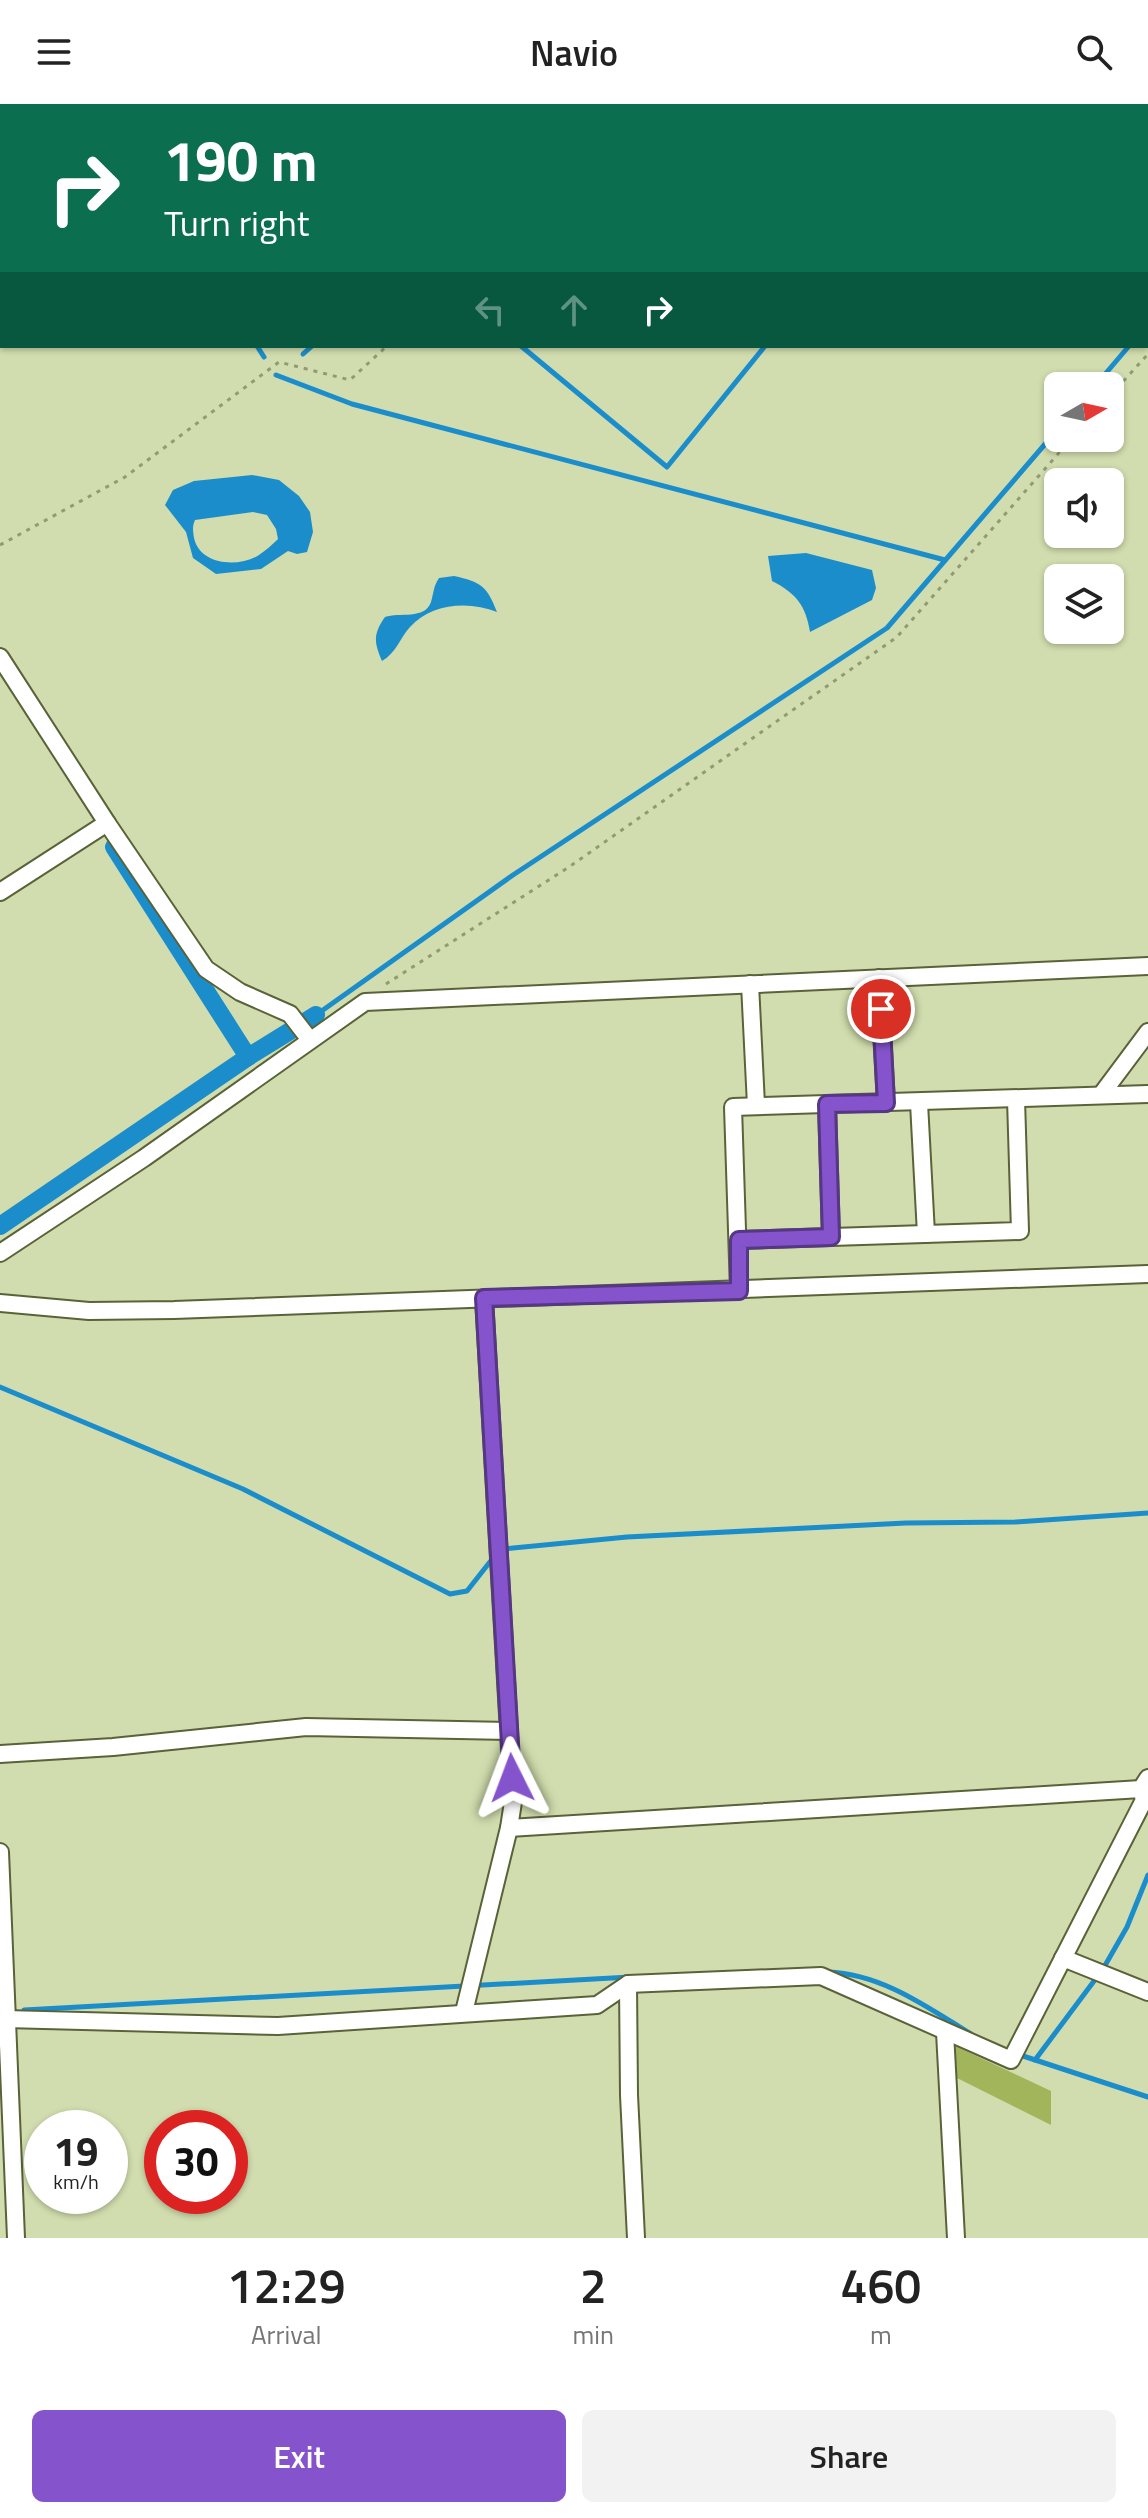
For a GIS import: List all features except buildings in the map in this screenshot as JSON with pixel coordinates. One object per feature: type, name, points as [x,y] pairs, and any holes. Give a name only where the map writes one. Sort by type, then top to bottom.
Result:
[{"type":"street","points":[[0,657],[206,969],[240,992],[290,1014],[310,1040]]},
{"type":"street","points":[[0,892],[107,823]]},
{"type":"street","points":[[0,1253],[144,1158],[365,1002],[1148,966]]},
{"type":"street","points":[[879,978],[886,1103]]},
{"type":"street","points":[[750,984],[756,1105]]},
{"type":"street","points":[[1101,1095],[1148,1032]]},
{"type":"street","points":[[739,1291],[733,1107],[1148,1094]]},
{"type":"street","points":[[739,1240],[1020,1231],[1016,1099]]},
{"type":"street","points":[[919,1103],[926,1234]]},
{"type":"street","points":[[827,1104],[831,1237]]},
{"type":"street","points":[[0,1303],[89,1311],[739,1291],[1148,1274]]},
{"type":"street","points":[[464,2012],[513,1802],[484,1298]]},
{"type":"street","points":[[0,1754],[113,1747],[306,1727],[509,1731]]},
{"type":"street","points":[[5,2019],[278,2026],[597,2005],[628,1984],[821,1976],[1011,2060],[1145,1792],[509,1828]]},
{"type":"street","points":[[0,1852],[16,2238]]},
{"type":"street","points":[[1063,1958],[1148,1992]]},
{"type":"street","points":[[628,1984],[629,2095],[636,2238]]},
{"type":"street","points":[[945,2032],[956,2238]]},
{"type":"path","points":[[0,545],[125,477],[279,362],[350,380],[385,348]]},
{"type":"path","points":[[1124,381],[1148,354]]},
{"type":"path","points":[[365,1002],[375,991],[569,867],[897,637],[1059,452]]},
{"type":"green space","points":[[955,2046],[1051,2091],[1051,2125],[957,2078]]},
{"type":"water","points":[[252,475],[279,480],[299,496],[310,512],[313,532],[307,552],[297,554],[288,551],[261,569],[216,574],[193,558],[186,532],[165,505],[173,490],[194,481]],"holes":[[[253,512],[267,515],[278,539],[261,553],[241,562],[212,559],[204,554],[194,538],[195,520]]]},
{"type":"water","points":[[806,553],[872,570],[876,588],[872,600],[810,632],[806,615],[798,601],[788,590],[772,581],[768,556]]},
{"type":"water","points":[[454,576],[482,586],[497,612],[475,606],[451,606],[429,613],[410,627],[382,661],[376,638],[385,617],[423,611],[431,602],[439,578]]},
{"type":"waterway","points":[[258,348],[264,357]]},
{"type":"waterway","points":[[303,354],[310,348]]},
{"type":"waterway","points":[[523,348],[667,467],[763,348]]},
{"type":"waterway","points":[[1107,372],[1127,348]]},
{"type":"waterway","points":[[276,375],[352,404],[945,560]]},
{"type":"waterway","points":[[316,1015],[513,875],[887,628],[1044,445]]},
{"type":"waterway","points":[[114,847],[248,1057]]},
{"type":"waterway","points":[[0,1226],[248,1057],[316,1015]]},
{"type":"waterway","points":[[0,1387],[243,1489],[450,1594],[467,1591],[493,1558]]},
{"type":"waterway","points":[[503,1549],[627,1537],[906,1523],[1015,1522],[1148,1513]]},
{"type":"waterway","points":[[1035,2060],[1103,1969],[1127,1927],[1148,1875]]},
{"type":"waterway","points":[[828,1972],[848,1974],[885,1985],[971,2034]]},
{"type":"waterway","points":[[24,2010],[630,1977]]},
{"type":"waterway","points":[[1017,2054],[1148,2097]]},
{"type":"route","points":[[512,1778],[484,1298],[739,1291],[739,1240],[831,1237],[827,1104],[886,1103],[881,1009]]}]
